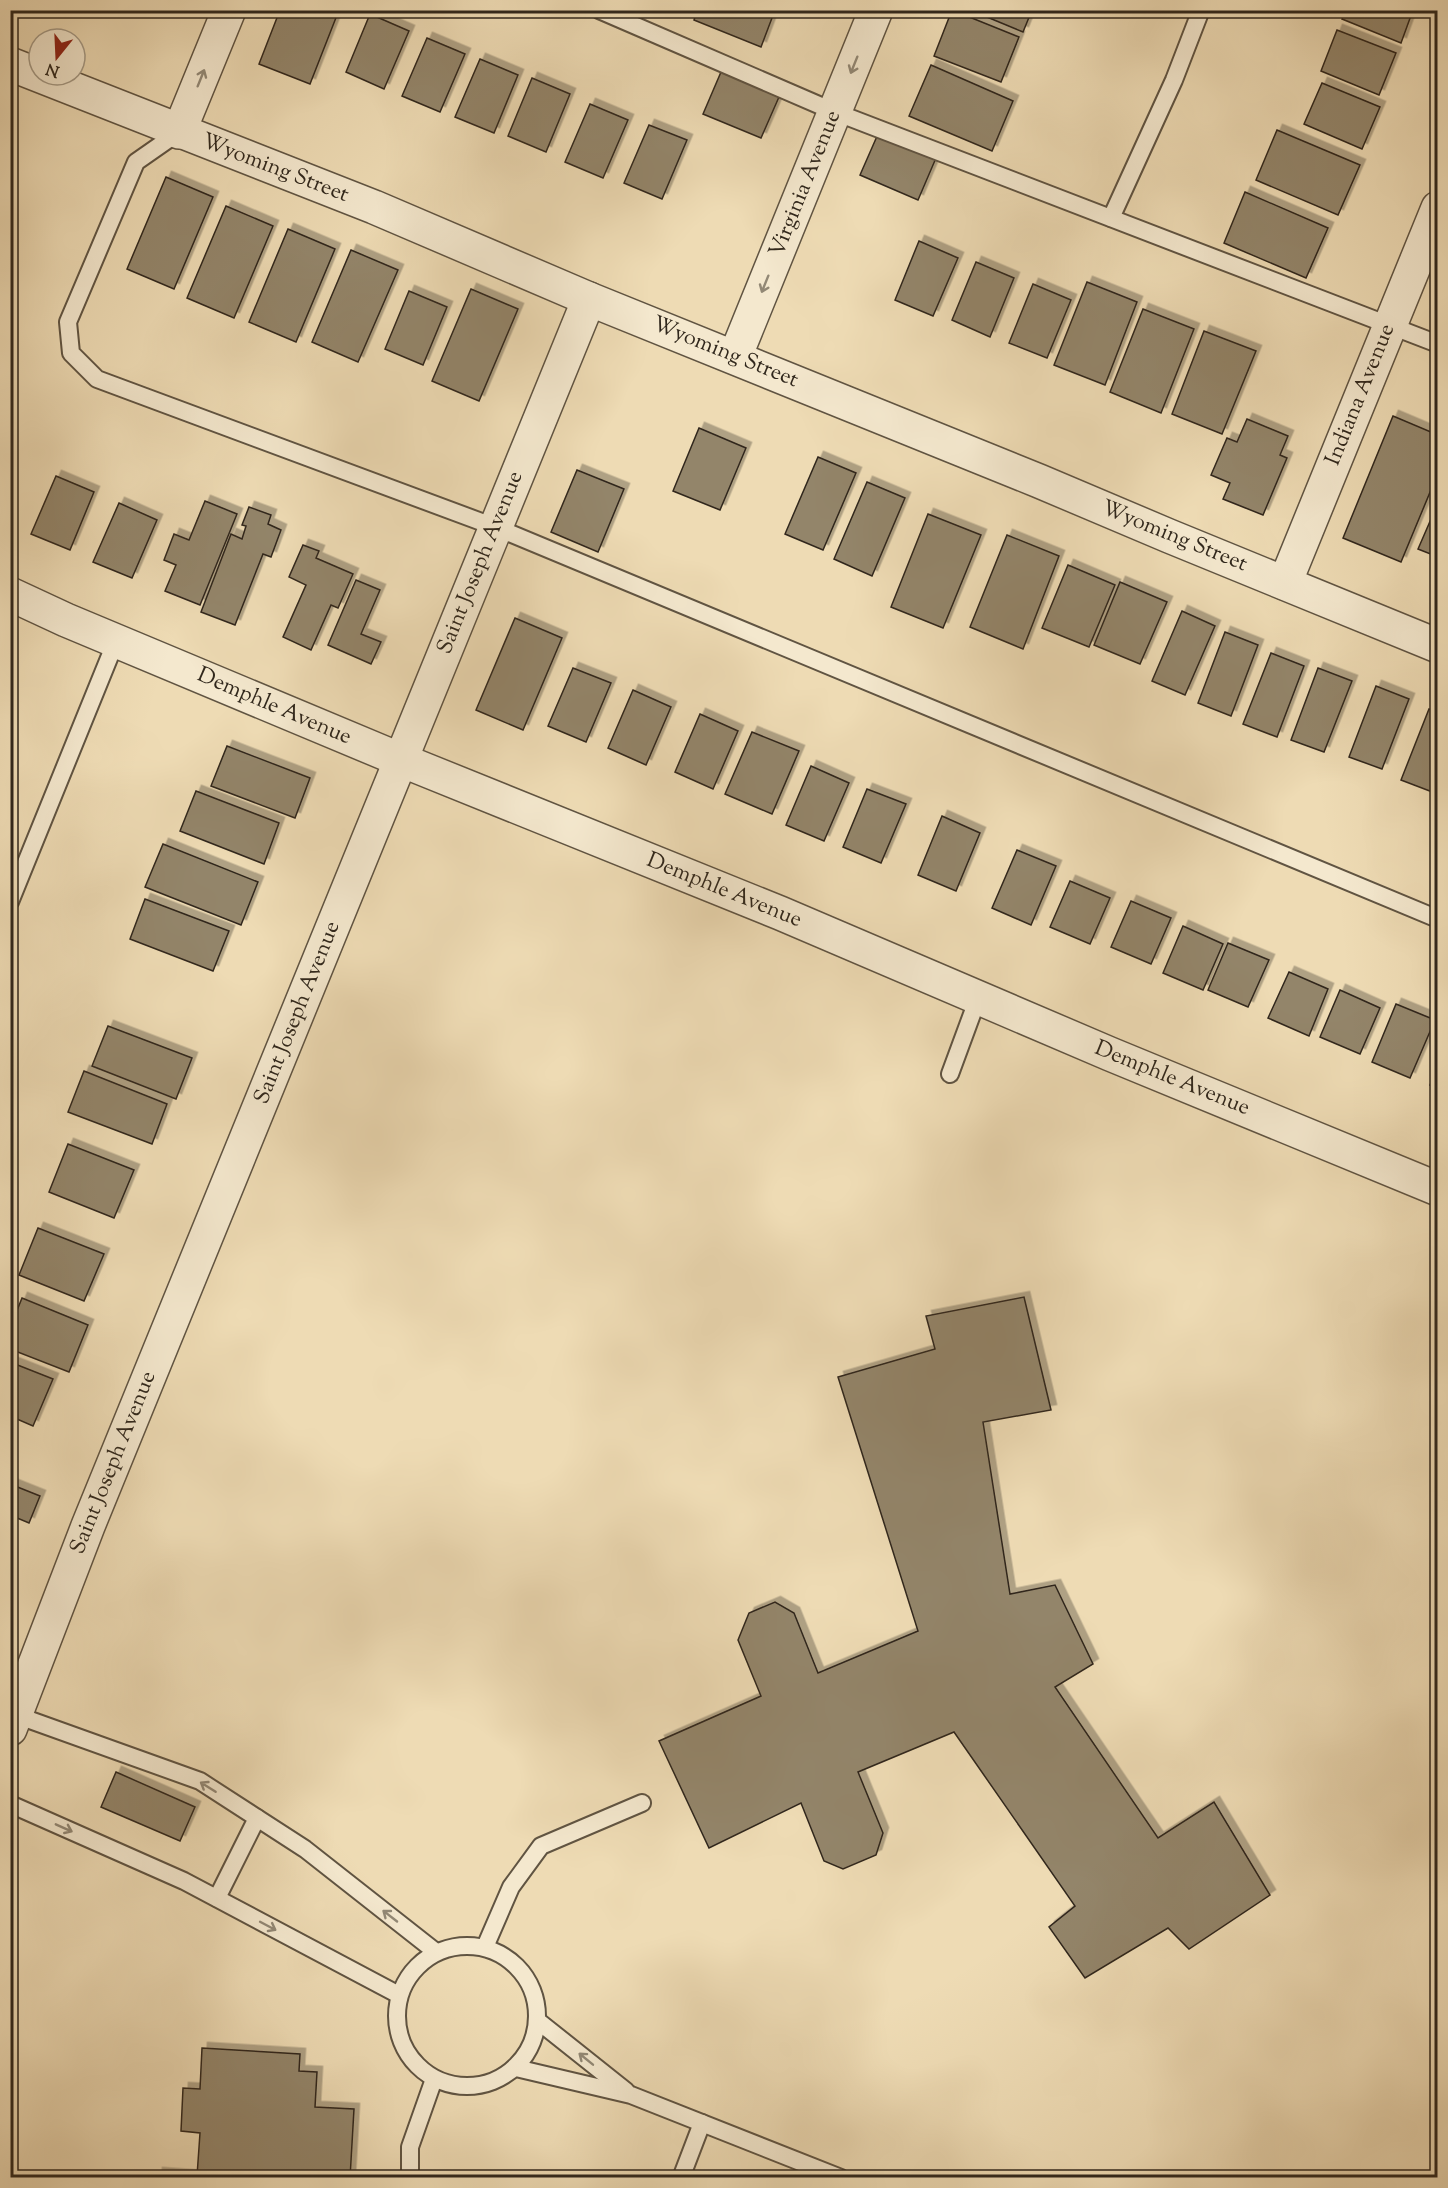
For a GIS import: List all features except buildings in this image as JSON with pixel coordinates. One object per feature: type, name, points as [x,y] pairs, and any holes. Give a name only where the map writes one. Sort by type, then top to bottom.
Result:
[{"type":"street","points":[[179,132],[229,10]]},
{"type":"street","name":"Virginia Avenue","points":[[735,357],[876,10]]},
{"type":"street","name":"Wyoming Street","points":[[10,64],[374,207],[590,299],[1437,646]]},
{"type":"street","name":"Indiana Avenue","points":[[1285,583],[1437,208]]},
{"type":"street","name":"Saint Joseph Avenue","points":[[13,1722],[88,1526],[590,299]]},
{"type":"street","name":"Demphle Avenue","points":[[10,594],[116,641],[401,760],[780,913],[1437,1189]]},
{"type":"lane","points":[[599,10],[835,112],[1437,344]]},
{"type":"lane","points":[[1111,218],[1174,80],[1201,10]]},
{"type":"lane","points":[[179,132],[136,162],[68,322],[71,354],[97,379],[495,527],[1437,919]]},
{"type":"lane","points":[[10,902],[116,641]]},
{"type":"lane","points":[[950,1074],[978,998]]},
{"type":"lane","points":[[13,1722],[200,1781],[305,1849],[436,1952]]},
{"type":"lane","points":[[484,1947],[511,1887],[541,1846],[642,1803]]},
{"type":"lane","points":[[10,1804],[184,1881],[399,1995]]},
{"type":"lane","points":[[217,1899],[257,1818]]},
{"type":"lane","points":[[460,1945],[484,1947],[507,1958],[524,1974],[535,1996],[538,2021],[532,2044],[516,2068],[496,2081],[472,2087],[447,2084],[434,2079],[415,2064],[401,2044],[396,2019],[399,1995],[416,1966],[436,1952],[460,1945]]},
{"type":"lane","points":[[538,2021],[632,2095]]},
{"type":"lane","points":[[516,2068],[632,2095],[841,2178]]},
{"type":"lane","points":[[411,2177],[410,2147],[434,2079]]},
{"type":"lane","points":[[681,2178],[702,2123]]}]
